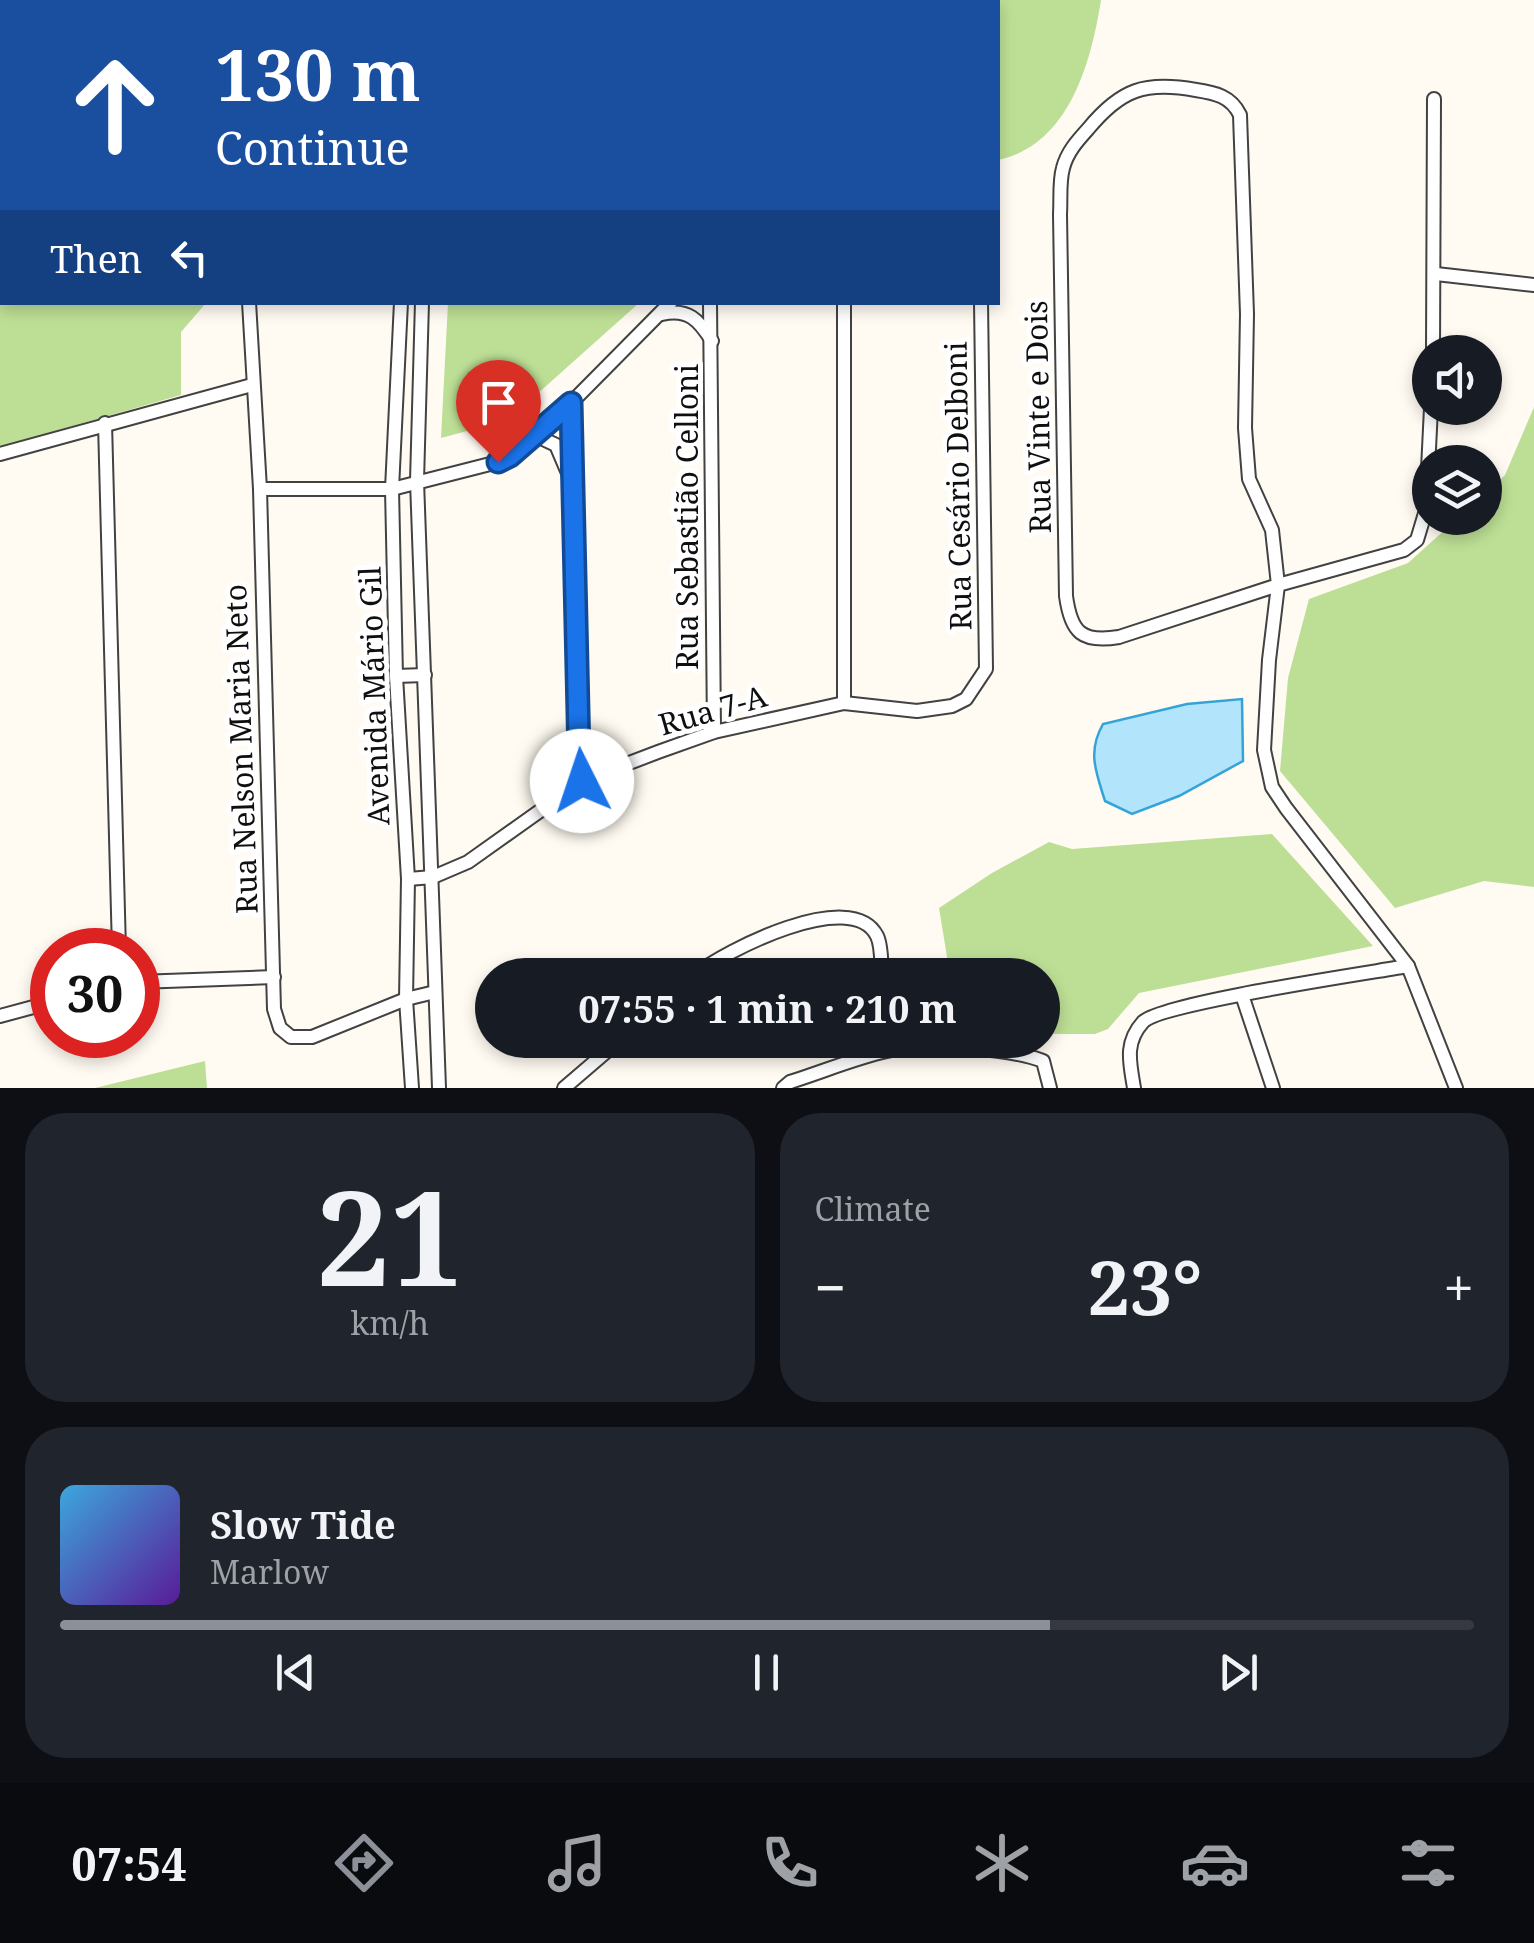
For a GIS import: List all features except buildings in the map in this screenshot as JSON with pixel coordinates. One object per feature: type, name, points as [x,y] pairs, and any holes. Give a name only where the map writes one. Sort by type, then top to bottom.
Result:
[{"type":"street","name":"Rua Vinte e Dois","points":[[1161,86],[1212,92],[1236,107],[1243,132],[1249,479],[1272,530],[1278,586],[1102,640],[1076,630],[1068,612],[1062,173],[1071,150],[1093,122],[1113,102],[1138,88],[1161,86]]},
{"type":"street","points":[[1434,99],[1434,335]]},
{"type":"street","points":[[1436,274],[1534,285]]},
{"type":"street","name":"Rua Nelson Maria Neto","points":[[250,305],[260,489],[274,1009],[280,1028],[291,1036],[312,1037],[406,999],[435,992]]},
{"type":"street","name":"Avenida Mário Gil","points":[[401,305],[392,489],[396,676],[408,879],[406,999],[412,1088]]},
{"type":"street","name":"Avenida Mário Gil","points":[[422,305],[417,481],[439,1088]]},
{"type":"street","name":"Rua Sebastião Celloni","points":[[710,305],[714,732]]},
{"type":"street","points":[[844,305],[844,703]]},
{"type":"street","name":"Rua Cesário Delboni","points":[[982,305],[986,669]]},
{"type":"street","points":[[528,441],[667,308],[694,318],[712,341]]},
{"type":"street","points":[[0,454],[252,385]]},
{"type":"street","points":[[571,403],[582,781]]},
{"type":"street","points":[[106,423],[118,928]]},
{"type":"street","points":[[1430,425],[1426,510],[1417,540],[1404,550],[1278,586],[1264,750],[1269,777],[1286,808],[1408,966],[1456,1088]]},
{"type":"street","points":[[260,489],[392,489],[498,462],[537,436],[556,445],[574,490]]},
{"type":"street","name":"Rua 7-A","points":[[408,879],[433,877],[468,862],[582,781],[714,732],[844,703],[917,710],[952,706],[966,699],[986,669]]},
{"type":"street","points":[[396,676],[425,674]]},
{"type":"street","points":[[716,958],[780,928],[849,918],[863,922],[878,937],[880,958]]},
{"type":"street","points":[[1134,1088],[1128,1050],[1132,1037],[1147,1018],[1242,996],[1408,966]]},
{"type":"street","points":[[160,981],[274,977]]},
{"type":"street","points":[[1242,996],[1273,1088]]},
{"type":"street","points":[[0,1016],[30,1008]]},
{"type":"street","points":[[564,1088],[599,1058]]},
{"type":"street","points":[[783,1088],[854,1058]]},
{"type":"street","points":[[1035,1058],[1044,1062],[1050,1085]]},
{"type":"green space","points":[[1000,0],[1101,0],[1091,49],[1072,98],[1043,138],[1000,159]]},
{"type":"green space","points":[[0,305],[204,305],[181,332],[181,395],[0,447]]},
{"type":"green space","points":[[448,305],[637,305],[508,420],[441,438]]},
{"type":"green space","points":[[1534,407],[1534,887],[1484,881],[1395,908],[1280,771],[1288,678],[1309,599],[1408,563],[1439,535],[1502,535],[1505,475]]},
{"type":"green space","points":[[1272,834],[1373,946],[1139,993],[1108,1029],[1095,1034],[1060,1034],[1060,958],[947,958],[939,908],[1049,842],[1072,849]]},
{"type":"green space","points":[[205,1061],[207,1088],[95,1088]]},
{"type":"water","points":[[1242,699],[1243,761],[1179,796],[1132,814],[1105,801],[1094,753],[1103,724],[1187,704]]},
{"type":"route","points":[[498,462],[571,403],[582,781]]}]
